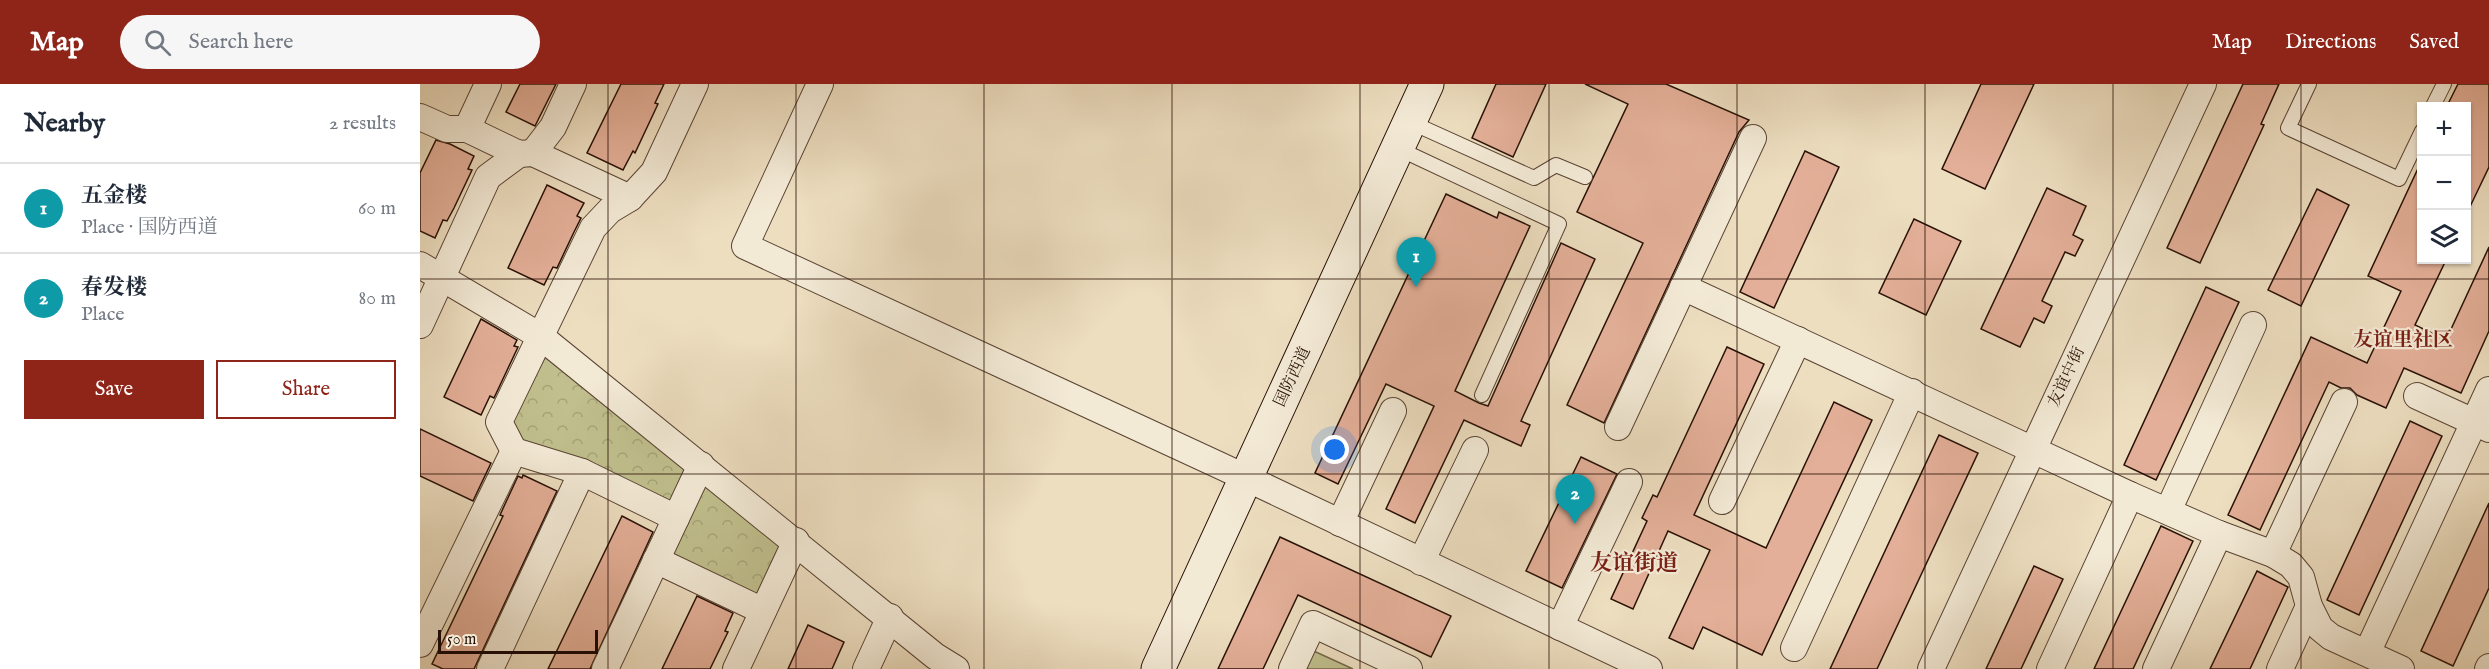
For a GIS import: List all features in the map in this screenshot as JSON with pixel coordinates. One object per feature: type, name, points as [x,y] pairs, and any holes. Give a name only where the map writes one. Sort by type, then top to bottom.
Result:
[{"type":"street","points":[[466,129],[488,84]]},
{"type":"street","points":[[420,325],[488,177],[526,153],[553,126],[573,84]]},
{"type":"street","points":[[676,518],[582,471],[514,451],[499,422],[593,228],[610,210],[630,198],[654,172],[695,84]]},
{"type":"street","points":[[819,84],[744,246],[1649,669]]},
{"type":"street","name":"国防西道","points":[[1158,669],[1427,84]]},
{"type":"street","name":"友谊中街","points":[[1931,669],[2203,84]]},
{"type":"street","points":[[420,117],[447,129],[466,129],[630,198]]},
{"type":"street","points":[[1618,427],[1753,138]]},
{"type":"street","points":[[420,265],[540,336],[890,617],[935,656],[956,669]]},
{"type":"street","points":[[1683,287],[2034,448],[2130,495],[2219,534],[2273,554],[2291,565],[2301,577],[2309,606],[2320,628],[2331,637],[2401,669]]},
{"type":"street","points":[[2168,511],[2253,325]]},
{"type":"street","points":[[1722,501],[1798,340]]},
{"type":"street","points":[[2367,653],[2482,425],[2489,390]]},
{"type":"street","points":[[1794,648],[1912,393]]},
{"type":"street","points":[[2417,396],[2482,425]]},
{"type":"street","points":[[2273,554],[2344,402]]},
{"type":"street","points":[[1340,523],[1393,411]]},
{"type":"street","points":[[1421,562],[1475,450]]},
{"type":"street","points":[[420,644],[514,451]]},
{"type":"street","points":[[604,669],[700,465]]},
{"type":"street","points":[[490,669],[582,471]]},
{"type":"street","points":[[1560,627],[1629,482]]},
{"type":"street","points":[[2050,669],[2130,495]]},
{"type":"street","points":[[2156,669],[2219,534]]},
{"type":"street","points":[[736,669],[796,541]]},
{"type":"street","points":[[656,560],[763,611]]},
{"type":"street","points":[[2280,669],[2309,606]]},
{"type":"street","points":[[866,669],[890,617]]},
{"type":"street","points":[[1292,669],[1312,624],[1409,669]]},
{"type":"lane","points":[[2309,84],[2288,128],[2399,179],[2417,140]]},
{"type":"lane","points":[[2427,84],[2443,87],[2435,102]]},
{"type":"lane","points":[[1403,135],[1534,178],[1556,165],[1585,177]]},
{"type":"lane","points":[[1403,135],[1559,224],[1482,395]]},
{"type":"green space","points":[[543,348],[692,467],[672,508],[521,445],[508,421]]},
{"type":"green space","points":[[701,476],[790,545],[761,607],[661,558]]},
{"type":"green space","points":[[1305,647],[1353,669],[1296,669]]},
{"type":"building","points":[[520,84],[556,84],[535,126],[506,112]]},
{"type":"building","points":[[621,84],[664,84],[655,103],[658,104],[635,153],[633,151],[623,170],[587,153]]},
{"type":"building","points":[[1496,84],[1546,84],[1513,157],[1472,138]]},
{"type":"building","points":[[1585,84],[1666,84],[1749,120],[1739,132],[1604,423],[1567,405],[1643,243],[1577,212],[1628,104]]},
{"type":"building","points":[[1981,84],[2034,84],[1985,189],[1942,169]]},
{"type":"building","points":[[2243,84],[2279,84],[2261,124],[2264,125],[2200,263],[2167,248]]},
{"type":"building","points":[[2458,84],[2489,84],[2489,167],[2471,205],[2471,102],[2449,102]]},
{"type":"building","points":[[436,140],[474,156],[468,169],[472,170],[454,208],[447,221],[443,220],[435,238],[420,231],[420,173]]},
{"type":"building","points":[[1805,151],[1839,167],[1774,308],[1740,292]]},
{"type":"building","points":[[2417,171],[2417,264],[2444,264],[2415,325],[2446,340],[2489,247],[2489,331],[2461,393],[2404,368],[2386,408],[2357,395],[2350,388],[2341,388],[2329,382],[2260,530],[2228,515],[2311,337],[2367,363],[2401,291],[2368,276]]},
{"type":"building","points":[[547,185],[584,203],[577,216],[581,218],[557,268],[553,267],[544,285],[508,268]]},
{"type":"building","points":[[2047,188],[2086,206],[2073,235],[2083,240],[2075,256],[2065,252],[2042,301],[2052,306],[2044,323],[2034,318],[2020,347],[1981,329]]},
{"type":"building","points":[[2317,189],[2349,205],[2301,306],[2268,290]]},
{"type":"building","points":[[1446,194],[1497,218],[1499,212],[1530,226],[1455,391],[1479,403],[1488,406],[1561,243],[1595,259],[1521,421],[1530,425],[1521,446],[1464,420],[1415,523],[1386,509],[1434,406],[1386,384],[1338,484],[1315,473]]},
{"type":"building","points":[[1914,219],[1961,241],[1926,315],[1879,293]]},
{"type":"building","points":[[2206,287],[2239,302],[2156,480],[2124,465]]},
{"type":"building","points":[[481,319],[517,340],[514,346],[518,347],[494,398],[490,396],[481,415],[444,397]]},
{"type":"building","points":[[1727,347],[1764,364],[1694,515],[1766,548],[1834,402],[1872,420],[1762,655],[1703,627],[1693,649],[1669,638],[1710,550],[1668,531],[1633,609],[1611,599],[1647,521],[1642,518],[1653,495],[1657,497]]},
{"type":"building","points":[[2410,421],[2442,436],[2359,615],[2327,600]]},
{"type":"building","points":[[420,429],[491,463],[473,501],[420,476]]},
{"type":"building","points":[[1939,435],[1978,453],[1877,669],[1830,669]]},
{"type":"building","points":[[1581,457],[1617,474],[1562,588],[1526,571]]},
{"type":"building","points":[[523,475],[557,491],[474,669],[443,669],[432,664],[503,516],[500,515],[518,476],[522,478]]},
{"type":"building","points":[[2489,503],[2489,588],[2453,666],[2421,651]]},
{"type":"building","points":[[622,516],[653,532],[590,669],[548,669]]},
{"type":"building","points":[[2161,526],[2193,541],[2133,669],[2094,669]]},
{"type":"building","points":[[1280,537],[1451,616],[1431,657],[1298,595],[1263,669],[1218,669]]},
{"type":"building","points":[[2034,566],[2063,579],[2021,669],[1986,669]]},
{"type":"building","points":[[2257,571],[2288,587],[2250,669],[2210,669]]},
{"type":"building","points":[[697,596],[733,613],[725,631],[728,632],[710,669],[662,669]]},
{"type":"building","points":[[808,625],[844,642],[832,669],[788,669]]},
{"type":"place","name":"五金楼","points":[[1416,287]]},
{"type":"place","name":"春发楼","points":[[1575,524]]},
{"type":"district","name":"友谊里社区","points":[[2403,340]]},
{"type":"district","name":"友谊街道","points":[[1634,564]]}]
